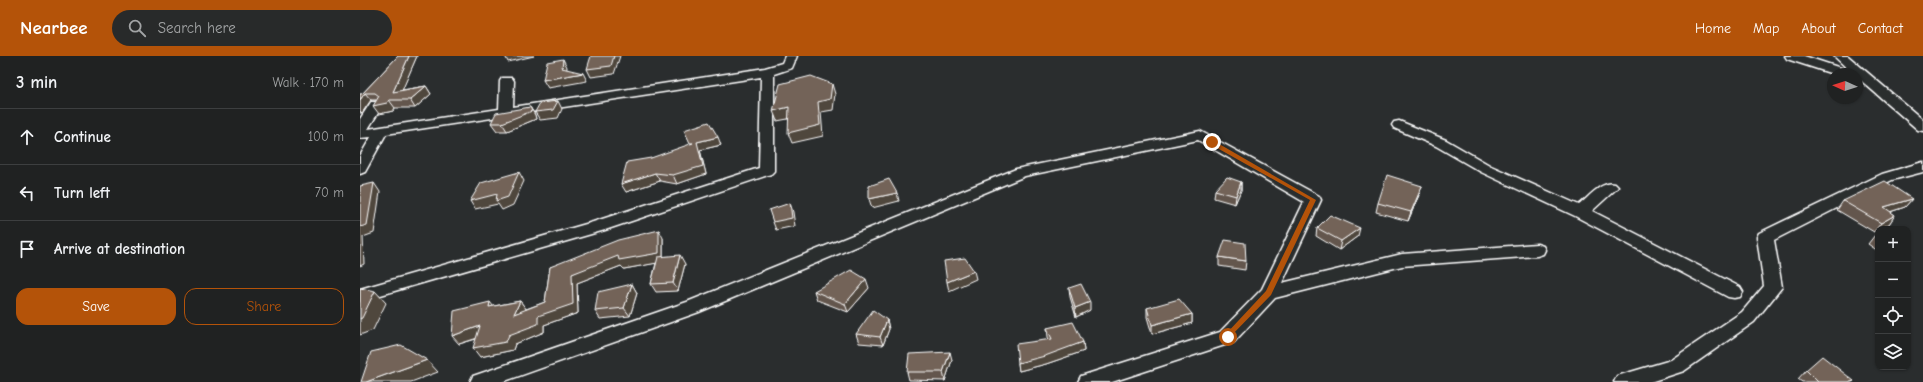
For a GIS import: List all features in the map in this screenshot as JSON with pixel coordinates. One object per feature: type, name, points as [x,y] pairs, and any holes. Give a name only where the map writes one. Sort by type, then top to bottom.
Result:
[{"type":"street","points":[[360,134],[768,72],[787,65],[791,56]]},
{"type":"street","points":[[1792,56],[1827,68]]},
{"type":"street","points":[[1840,56],[1852,68]]},
{"type":"street","points":[[360,295],[599,226],[766,171],[768,72]]},
{"type":"street","points":[[1863,80],[1923,127]]},
{"type":"street","points":[[506,112],[507,81]]},
{"type":"street","points":[[360,130],[376,105]]},
{"type":"street","points":[[1399,125],[1441,143],[1486,169],[1581,212],[1734,292]]},
{"type":"street","points":[[360,169],[380,131]]},
{"type":"street","points":[[480,382],[693,307],[1021,172],[1200,136],[1313,200],[1269,293],[1228,337],[1088,382]]},
{"type":"street","points":[[1624,382],[1677,366],[1748,317],[1773,287],[1765,237],[1887,177],[1923,167]]},
{"type":"street","points":[[1581,212],[1610,187]]},
{"type":"street","points":[[1269,293],[1402,260],[1537,250]]},
{"type":"building","points":[[398,56],[409,56],[393,92],[426,86],[410,100],[389,100],[387,103],[373,106],[379,96],[375,93],[365,93],[360,100],[360,94],[362,94]]},
{"type":"building","points":[[591,56],[614,56],[611,66],[587,69]]},
{"type":"building","points":[[563,59],[562,68],[583,73],[543,80],[547,62]]},
{"type":"building","points":[[811,76],[832,84],[830,99],[818,102],[820,125],[788,133],[789,107],[773,111],[780,84]]},
{"type":"building","points":[[558,101],[553,110],[535,112],[540,103]]},
{"type":"building","points":[[530,107],[532,111],[502,123],[491,123],[496,113]]},
{"type":"building","points":[[709,122],[718,137],[697,142],[703,166],[673,175],[655,173],[621,184],[627,162],[651,158],[693,143],[690,143],[684,130]]},
{"type":"building","points":[[519,172],[508,197],[496,201],[497,194],[470,201],[481,183]]},
{"type":"building","points":[[1387,175],[1422,186],[1411,212],[1378,203]]},
{"type":"building","points":[[1227,177],[1241,182],[1236,196],[1215,190]]},
{"type":"building","points":[[889,179],[897,193],[869,199],[869,186]]},
{"type":"building","points":[[1885,181],[1912,199],[1884,207],[1895,215],[1881,223],[1843,201]]},
{"type":"building","points":[[374,183],[367,225],[360,227],[360,186]]},
{"type":"building","points":[[790,203],[792,218],[773,222],[769,210]]},
{"type":"building","points":[[1330,215],[1360,228],[1341,241],[1317,228]]},
{"type":"building","points":[[659,230],[659,253],[619,260],[618,256],[572,274],[573,304],[538,316],[538,324],[509,335],[506,342],[473,348],[480,326],[452,336],[454,311],[490,302],[489,307],[520,301],[514,314],[545,302],[550,267],[618,240]]},
{"type":"building","points":[[1225,240],[1245,243],[1246,261],[1219,257]]},
{"type":"building","points":[[680,255],[673,283],[651,284],[658,257]]},
{"type":"building","points":[[965,258],[974,271],[947,282],[944,261]]},
{"type":"building","points":[[851,270],[866,279],[845,304],[814,291]]},
{"type":"building","points":[[632,284],[624,308],[595,311],[598,292]]},
{"type":"building","points":[[1081,284],[1090,302],[1075,308],[1069,288]]},
{"type":"building","points":[[360,288],[375,291],[362,318],[360,319]]},
{"type":"building","points":[[1179,299],[1192,314],[1152,325],[1147,308]]},
{"type":"building","points":[[873,310],[887,320],[880,337],[856,334]]},
{"type":"building","points":[[1073,322],[1083,342],[1045,356],[1018,363],[1016,344],[1052,339],[1047,328]]},
{"type":"building","points":[[401,345],[427,360],[366,382],[361,382],[371,352]]},
{"type":"building","points":[[950,352],[943,372],[907,372],[909,354]]},
{"type":"building","points":[[1822,356],[1854,381],[1818,382],[1806,370]]},
{"type":"route","points":[[1212,142],[1313,200],[1269,293],[1228,337]]}]
